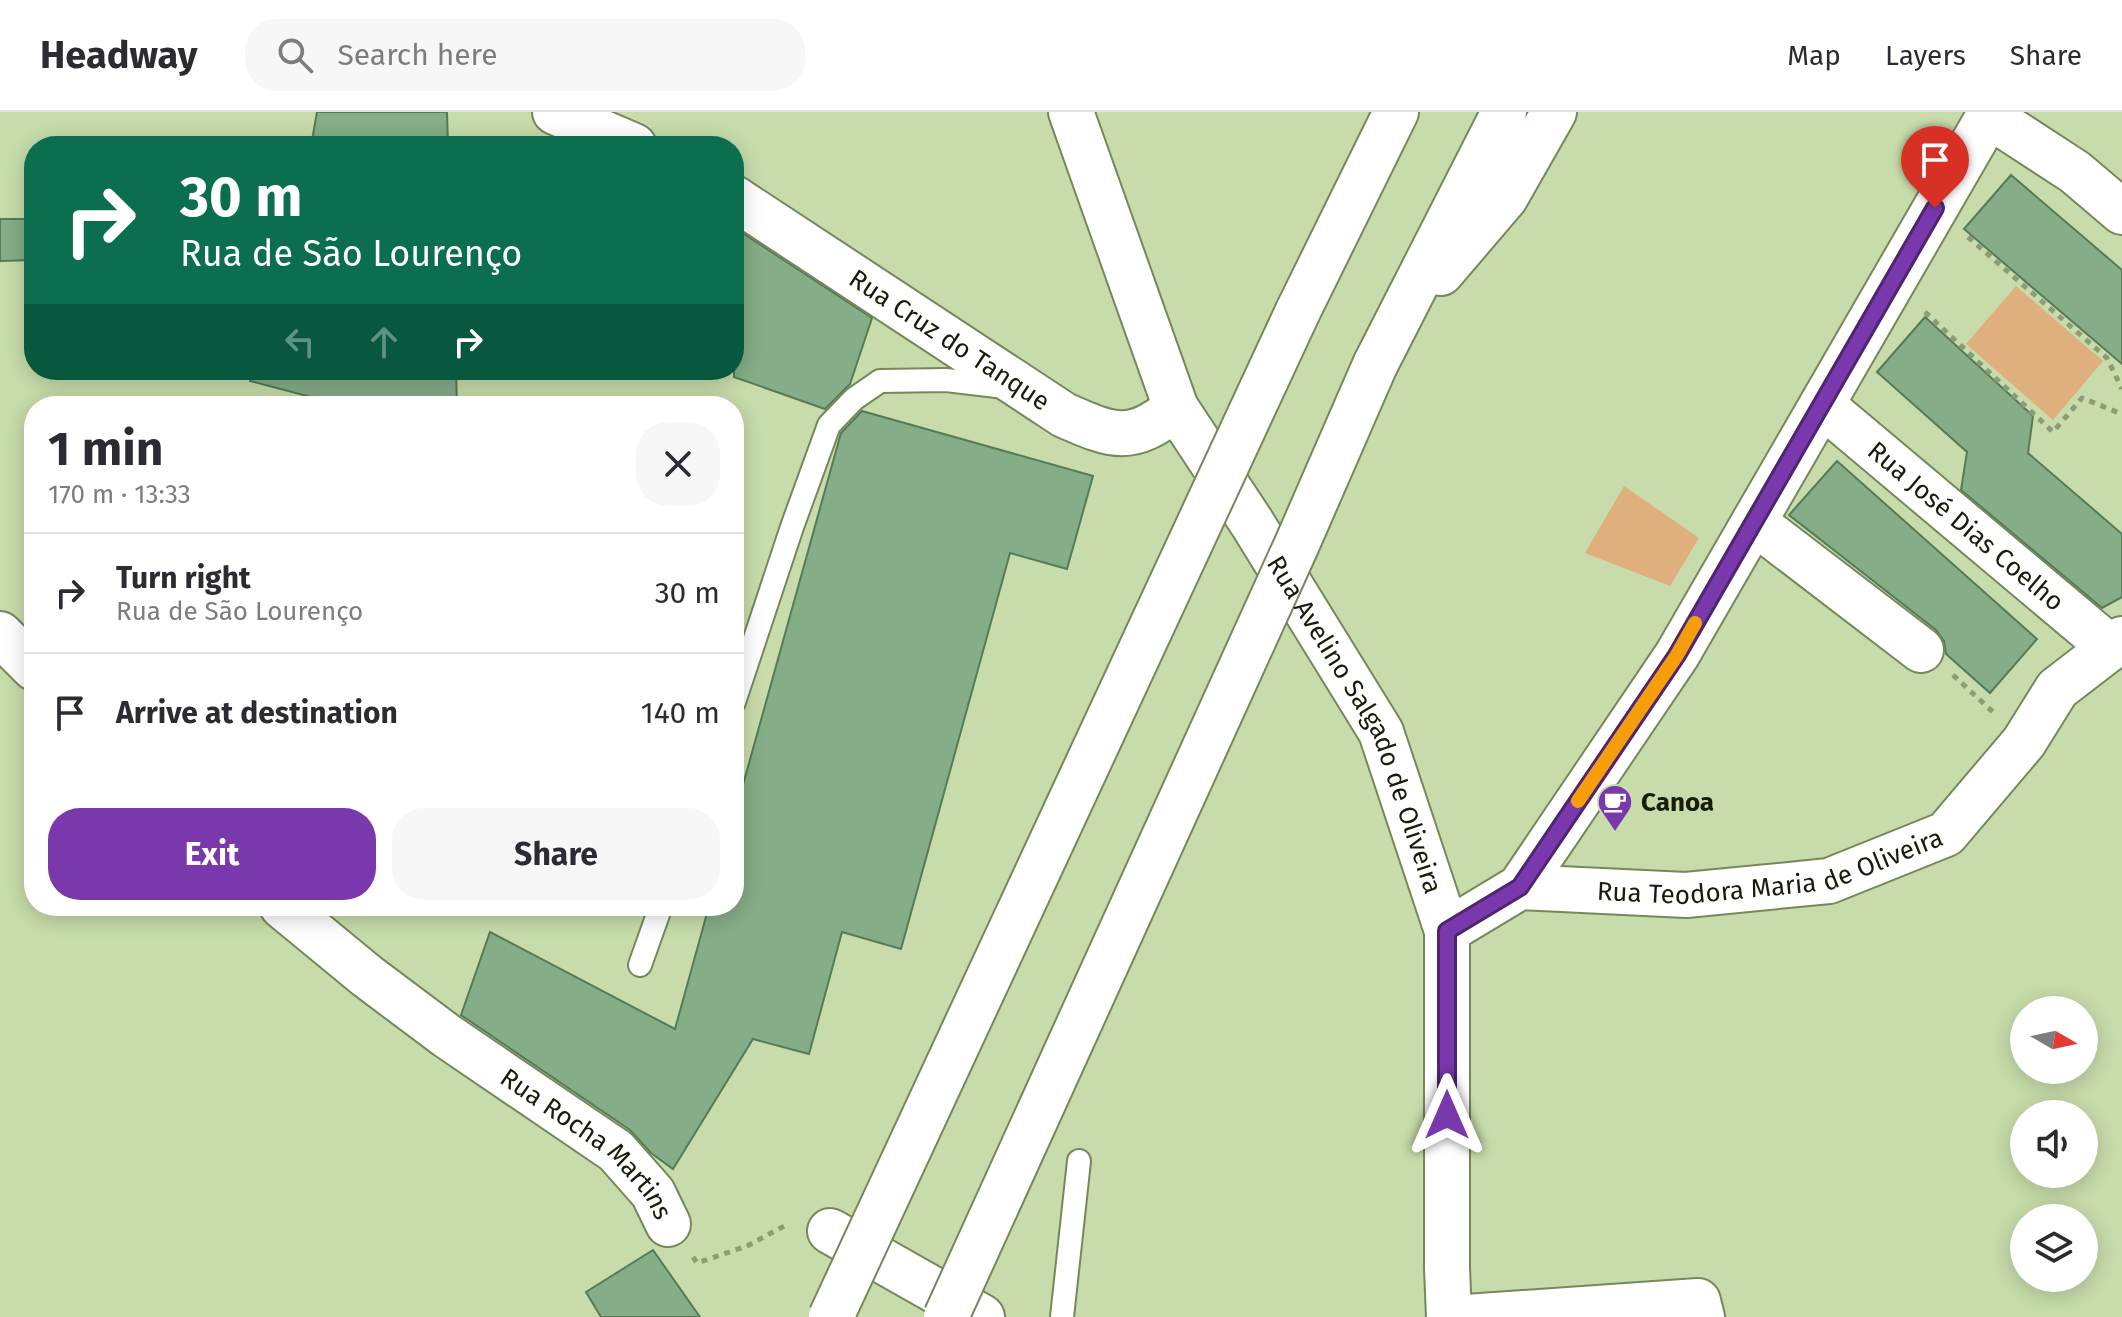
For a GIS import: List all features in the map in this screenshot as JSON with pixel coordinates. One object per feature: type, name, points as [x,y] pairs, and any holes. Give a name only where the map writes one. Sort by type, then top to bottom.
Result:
[{"type":"main road","points":[[555,112],[611,136]]},
{"type":"main road","name":"Rua Avelino Salgado de Oliveira","points":[[1071,112],[1176,408],[1252,523],[1381,732],[1447,931],[1449,1317]]},
{"type":"main road","points":[[831,1317],[1298,311],[1396,112]]},
{"type":"main road","points":[[946,1317],[1297,544],[1375,365],[1504,112]]},
{"type":"main road","points":[[1395,326],[1505,198],[1554,112]]},
{"type":"main road","points":[[1447,931],[1520,887],[1677,655],[1990,114],[2075,172],[2122,212]]},
{"type":"main road","name":"Rua Cruz do Tanque","points":[[744,205],[1064,415],[1095,429],[1126,434],[1152,427],[1176,408]]},
{"type":"main road","name":"Rua José Dias Coelho","points":[[1822,405],[2116,644]]},
{"type":"main road","points":[[1754,522],[1921,650]]},
{"type":"main road","points":[[0,634],[24,658]]},
{"type":"main road","name":"Rua Teodora Maria de Oliveira","points":[[1520,887],[1686,895],[1829,881],[1946,834],[2024,742],[2057,689],[2116,644]]},
{"type":"main road","name":"Rua Rocha Martins","points":[[294,916],[447,1036],[616,1151],[653,1193],[668,1224]]},
{"type":"main road","points":[[830,1231],[982,1317]]},
{"type":"main road","points":[[1466,1317],[1700,1309]]},
{"type":"lane","points":[[744,672],[829,425],[854,399],[880,381],[946,380],[1026,389]]},
{"type":"lane","points":[[640,965],[657,916]]},
{"type":"lane","points":[[1062,1317],[1079,1161]]},
{"type":"path","points":[[1935,208],[2107,358],[2122,389]]},
{"type":"path","points":[[1893,282],[2053,432],[2082,398],[2122,414]]},
{"type":"path","points":[[1921,650],[1962,683],[2024,742]]},
{"type":"path","name":"Rua Rocha Martins","points":[[668,1224],[697,1263],[747,1246],[797,1219],[830,1231]]},
{"type":"shaded area","points":[[2016,286],[2103,361],[2053,420],[1966,344]]},
{"type":"shaded area","points":[[1624,486],[1699,538],[1670,586],[1585,553]]},
{"type":"building","points":[[317,112],[447,112],[448,136],[313,136]]},
{"type":"building","points":[[2011,175],[2122,270],[2122,364],[1964,229]]},
{"type":"building","points":[[0,219],[24,219],[24,260],[0,261]]},
{"type":"building","points":[[744,234],[872,318],[850,384],[825,409],[743,380]]},
{"type":"building","points":[[1925,317],[2033,416],[2028,453],[2122,534],[2122,597],[2102,608],[1961,490],[1967,452],[1877,372]]},
{"type":"building","points":[[456,380],[457,396],[307,396],[250,381]]},
{"type":"building","points":[[862,411],[1093,476],[1067,569],[1010,553],[901,949],[842,932],[809,1054],[753,1039],[673,1169],[651,1153],[630,1130],[461,1015],[490,932],[675,1029],[706,916],[744,916],[744,781],[841,433]]},
{"type":"building","points":[[1837,461],[2037,639],[1990,693],[1946,654],[1944,641],[1936,630],[1789,515]]},
{"type":"building","points":[[653,1250],[700,1317],[601,1317],[586,1292]]},
{"type":"slow traffic","points":[[1578,801],[1677,655],[1695,623]]},
{"type":"place","name":"Canoa","points":[[1615,833]]},
{"type":"route","points":[[1447,1115],[1447,931],[1520,887],[1677,655],[1935,208]]}]
